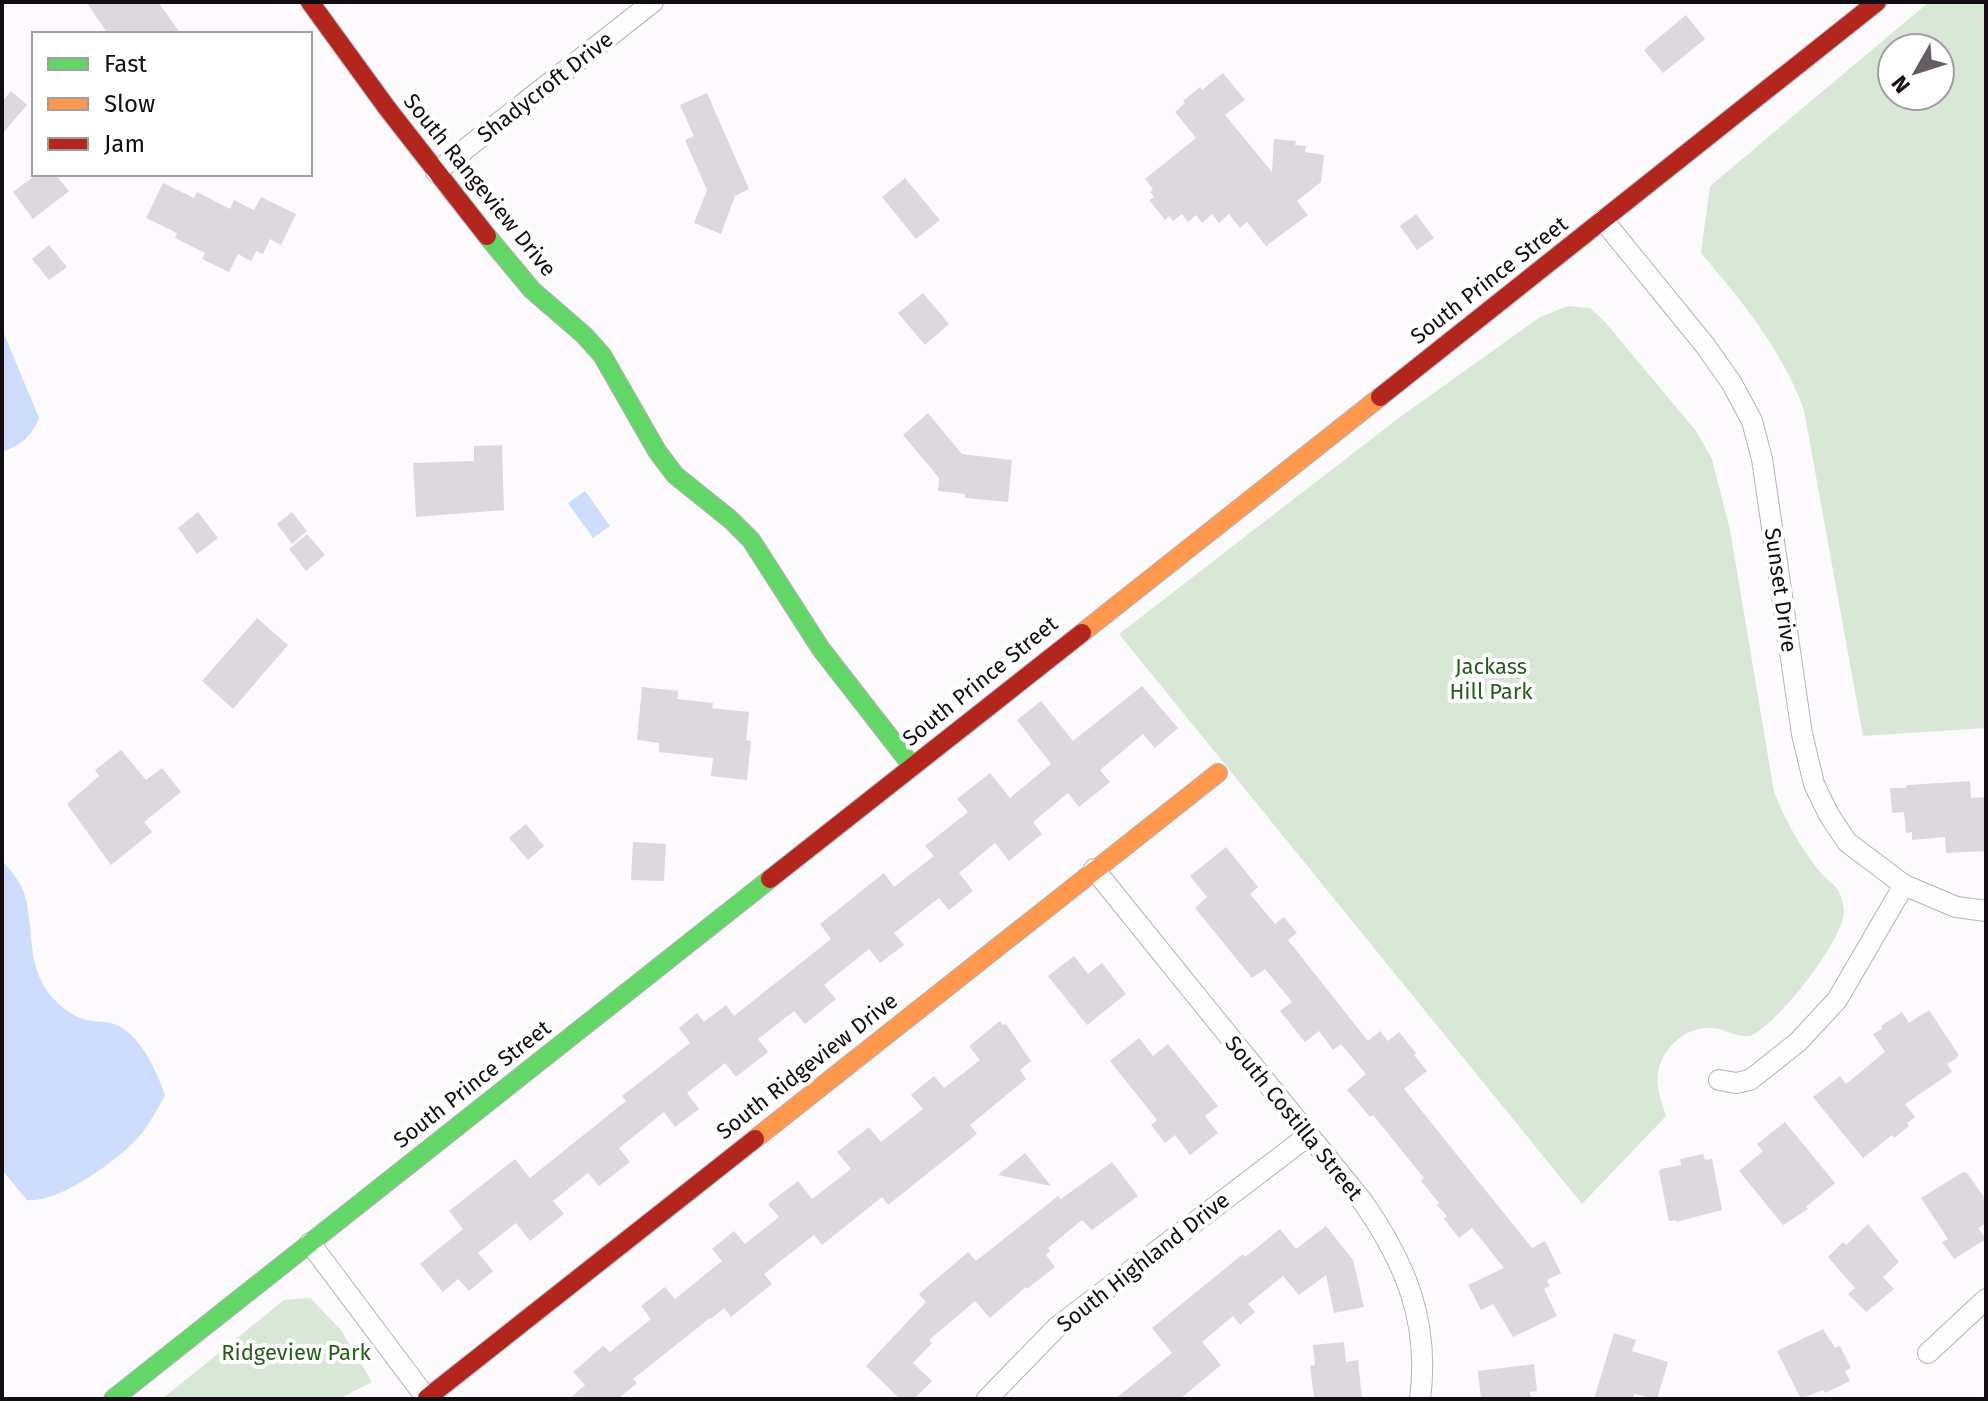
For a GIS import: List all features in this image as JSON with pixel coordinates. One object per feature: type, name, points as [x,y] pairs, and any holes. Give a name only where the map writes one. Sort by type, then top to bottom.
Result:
[{"type":"street","name":"South Rangeview Drive","points":[[310,2],[355,68],[526,283],[585,334],[603,356],[623,385],[667,466],[706,502],[728,515],[749,537],[835,670],[912,766]]},
{"type":"street","name":"Shadycroft Drive","points":[[436,172],[653,2]]},
{"type":"street","name":"South Prince Street","points":[[113,1399],[1877,2]]},
{"type":"street","name":"Sunset Drive","points":[[1603,220],[1704,344],[1731,382],[1752,421],[1762,459],[1802,734],[1814,784],[1829,815],[1847,842],[1904,885],[1956,907],[1986,911]]},
{"type":"street","name":"South Ridgeview Drive","points":[[427,1399],[1218,773]]},
{"type":"street","name":"South Costilla Street","points":[[1094,869],[1363,1202],[1389,1239],[1407,1277],[1419,1323],[1423,1356],[1420,1399]]},
{"type":"street","points":[[1719,1080],[1736,1083],[1750,1080],[1816,1024],[1852,977],[1904,885]]},
{"type":"street","name":"South Highland Drive","points":[[987,1399],[1057,1327],[1308,1136]]},
{"type":"street","points":[[310,1243],[427,1399]]},
{"type":"street","points":[[1928,1353],[1986,1299]]},
{"type":"green space","points":[[1929,2],[1986,2],[1986,728],[1863,736],[1804,410],[1773,347],[1701,253],[1710,186],[1876,47],[1876,112],[1956,112],[1956,32],[1893,32]]},
{"type":"green space","name":"Jackass Hill Park","points":[[1568,306],[1590,308],[1605,322],[1696,431],[1712,459],[1730,530],[1774,792],[1806,853],[1838,891],[1844,912],[1841,925],[1822,960],[1794,997],[1766,1026],[1749,1036],[1703,1028],[1685,1034],[1670,1047],[1660,1064],[1658,1079],[1666,1116],[1582,1204],[1119,634],[1400,417],[1540,317]]},
{"type":"green space","name":"Ridgeview Park","points":[[310,1298],[341,1330],[372,1382],[339,1399],[162,1399],[284,1300]]},
{"type":"water","points":[[2,329],[39,418],[25,440],[2,452]]},
{"type":"water","points":[[585,491],[610,526],[593,538],[568,503]]},
{"type":"water","points":[[2,860],[23,891],[35,965],[48,992],[74,1015],[111,1023],[130,1034],[145,1052],[165,1095],[143,1131],[125,1151],[69,1189],[39,1200],[27,1200],[2,1170]]},
{"type":"building","points":[[86,2],[158,2],[180,32],[107,32]]},
{"type":"building","points":[[1686,15],[1705,39],[1663,73],[1644,50]]},
{"type":"building","points":[[1223,73],[1245,100],[1225,115],[1272,172],[1274,139],[1296,141],[1295,145],[1306,146],[1305,152],[1324,155],[1321,182],[1297,201],[1308,215],[1266,246],[1247,222],[1240,228],[1229,214],[1219,223],[1212,214],[1202,223],[1196,215],[1188,222],[1182,214],[1173,221],[1169,216],[1165,220],[1149,200],[1154,197],[1150,192],[1153,189],[1145,179],[1196,138],[1175,112],[1200,87],[1202,90]]},
{"type":"building","points":[[11,91],[27,105],[2,134],[2,102]]},
{"type":"building","points":[[707,93],[749,189],[735,196],[721,234],[694,223],[707,190],[685,140],[694,136],[680,105]]},
{"type":"building","points":[[34,176],[57,176],[69,191],[33,219],[13,192]]},
{"type":"building","points":[[905,178],[940,220],[916,239],[882,197]]},
{"type":"building","points":[[163,183],[194,198],[197,192],[230,209],[234,200],[254,210],[261,197],[296,214],[281,245],[270,239],[263,254],[256,251],[251,261],[238,254],[229,272],[202,259],[205,253],[175,238],[177,233],[146,218]]},
{"type":"building","points":[[1416,214],[1434,238],[1417,250],[1400,226]]},
{"type":"building","points":[[49,245],[67,267],[49,280],[32,259]]},
{"type":"building","points":[[923,293],[949,324],[925,345],[898,313]]},
{"type":"building","points":[[928,413],[962,454],[1012,460],[1008,502],[965,498],[965,494],[938,491],[939,478],[903,435]]},
{"type":"building","points":[[502,445],[504,510],[416,517],[413,463],[474,461],[474,446]]},
{"type":"building","points":[[198,512],[218,538],[197,554],[178,528]]},
{"type":"building","points":[[292,512],[307,531],[292,544],[277,524]]},
{"type":"building","points":[[307,534],[325,555],[306,571],[289,549]]},
{"type":"building","points":[[257,618],[288,645],[233,709],[202,681]]},
{"type":"building","points":[[1142,686],[1178,728],[1155,748],[1143,734],[1100,770],[1110,782],[1079,807],[1068,793],[1033,822],[1042,834],[1009,861],[995,843],[959,873],[973,891],[949,910],[939,898],[894,933],[904,945],[880,963],[869,949],[824,985],[836,999],[805,1024],[794,1011],[758,1039],[768,1052],[736,1077],[725,1063],[687,1093],[699,1109],[675,1127],[664,1112],[619,1148],[630,1162],[599,1186],[588,1173],[553,1201],[564,1214],[530,1241],[516,1223],[478,1253],[493,1271],[469,1291],[458,1279],[443,1292],[420,1264],[463,1229],[449,1211],[515,1159],[530,1178],[626,1101],[622,1096],[690,1043],[679,1028],[697,1013],[704,1022],[726,1005],[734,1016],[831,939],[820,924],[884,873],[894,887],[934,856],[925,846],[968,812],[957,799],[990,773],[1010,798],[1051,764],[1017,720],[1041,701],[1073,741]]},
{"type":"building","points":[[642,687],[678,691],[677,699],[713,703],[712,708],[749,712],[746,740],[751,741],[747,780],[711,776],[713,758],[659,752],[659,743],[637,740]]},
{"type":"building","points":[[121,750],[146,780],[162,768],[181,792],[144,822],[152,832],[111,865],[67,804],[99,776],[95,770]]},
{"type":"building","points":[[1970,781],[1971,798],[1986,797],[1986,851],[1946,853],[1945,837],[1912,840],[1912,832],[1906,833],[1904,812],[1892,813],[1890,788]]},
{"type":"building","points":[[526,824],[544,846],[528,860],[509,838]]},
{"type":"building","points":[[633,842],[666,844],[664,881],[631,880]]},
{"type":"building","points":[[1226,847],[1258,887],[1250,894],[1275,924],[1284,917],[1297,933],[1288,940],[1368,1041],[1380,1031],[1388,1041],[1399,1032],[1416,1053],[1414,1055],[1427,1071],[1404,1089],[1532,1248],[1545,1241],[1561,1273],[1547,1280],[1550,1286],[1544,1289],[1557,1316],[1513,1337],[1493,1304],[1481,1310],[1468,1285],[1504,1268],[1472,1228],[1459,1238],[1444,1219],[1447,1216],[1437,1205],[1439,1203],[1421,1181],[1424,1178],[1373,1115],[1370,1117],[1347,1090],[1366,1074],[1341,1044],[1333,1050],[1319,1031],[1305,1042],[1280,1011],[1292,1002],[1265,969],[1252,978],[1195,908],[1207,897],[1190,876]]},
{"type":"building","points":[[1074,956],[1088,974],[1102,963],[1126,994],[1087,1025],[1048,976]]},
{"type":"building","points":[[1929,1010],[1958,1054],[1947,1064],[1952,1072],[1905,1104],[1915,1117],[1907,1123],[1909,1126],[1863,1158],[1813,1097],[1840,1076],[1846,1084],[1885,1052],[1873,1034],[1882,1029],[1881,1026],[1902,1012],[1909,1023]]},
{"type":"building","points":[[1000,1021],[1006,1024],[1031,1061],[1020,1070],[1026,1079],[970,1125],[977,1134],[888,1205],[882,1197],[822,1245],[814,1235],[764,1274],[772,1284],[731,1317],[724,1308],[710,1318],[633,1379],[637,1383],[618,1399],[569,1399],[585,1385],[573,1372],[603,1346],[610,1352],[651,1319],[641,1306],[665,1287],[675,1299],[722,1261],[712,1249],[734,1231],[745,1244],[779,1217],[768,1204],[798,1181],[812,1199],[851,1169],[837,1152],[869,1127],[881,1142],[923,1109],[911,1095],[934,1076],[944,1088],[980,1060],[969,1046]]},
{"type":"building","points":[[1139,1038],[1153,1056],[1168,1044],[1218,1106],[1205,1116],[1218,1133],[1190,1155],[1175,1135],[1165,1143],[1151,1125],[1157,1120],[1110,1061]]},
{"type":"building","points":[[1785,1122],[1835,1183],[1806,1207],[1808,1209],[1783,1225],[1739,1171],[1763,1151],[1757,1144]]},
{"type":"building","points":[[1025,1153],[1051,1186],[998,1175]]},
{"type":"building","points":[[1703,1154],[1705,1160],[1712,1159],[1722,1210],[1676,1222],[1669,1221],[1659,1172],[1681,1165],[1680,1159]]},
{"type":"building","points":[[1112,1162],[1138,1196],[1092,1230],[1082,1220],[1048,1248],[1050,1251],[1046,1255],[1055,1267],[990,1318],[975,1301],[929,1340],[932,1343],[913,1363],[932,1381],[914,1399],[900,1399],[866,1366],[926,1302],[919,1294],[968,1252],[976,1261],[1058,1196],[1061,1199]]},
{"type":"building","points":[[1963,1172],[1967,1173],[1986,1200],[1986,1223],[1978,1228],[1986,1239],[1954,1259],[1942,1242],[1948,1239],[1921,1198]]},
{"type":"building","points":[[1868,1224],[1899,1262],[1883,1277],[1894,1289],[1866,1312],[1848,1294],[1855,1288],[1828,1257]]},
{"type":"building","points":[[1326,1226],[1353,1260],[1364,1307],[1334,1313],[1326,1275],[1299,1295],[1283,1276],[1248,1304],[1255,1312],[1240,1325],[1233,1316],[1202,1342],[1221,1365],[1180,1399],[1115,1399],[1172,1353],[1152,1328],[1243,1254],[1245,1257],[1280,1229],[1296,1249]]},
{"type":"building","points":[[1823,1329],[1835,1348],[1840,1346],[1851,1368],[1845,1371],[1850,1381],[1825,1393],[1823,1390],[1801,1399],[1777,1351]]},
{"type":"building","points":[[1614,1333],[1636,1340],[1632,1351],[1668,1362],[1657,1399],[1634,1394],[1633,1399],[1594,1399]]},
{"type":"building","points":[[1344,1342],[1346,1362],[1358,1360],[1362,1399],[1314,1398],[1310,1366],[1315,1365],[1313,1345]]},
{"type":"building","points":[[1534,1364],[1537,1391],[1530,1392],[1531,1399],[1481,1399],[1478,1371]]},
{"type":"traffic: fast","points":[[487,236],[532,290],[584,335],[602,355],[657,451],[675,475],[751,540],[821,649],[912,766]]},
{"type":"traffic: fast","points":[[113,1399],[770,879]]},
{"type":"traffic: slow","points":[[1082,633],[1380,397]]},
{"type":"traffic: slow","points":[[755,1139],[1218,773]]},
{"type":"traffic: jam","points":[[310,2],[387,108],[487,236]]},
{"type":"traffic: jam","points":[[1380,397],[1877,2]]},
{"type":"traffic: jam","points":[[770,879],[1082,633]]},
{"type":"traffic: jam","points":[[427,1398],[755,1139]]}]
